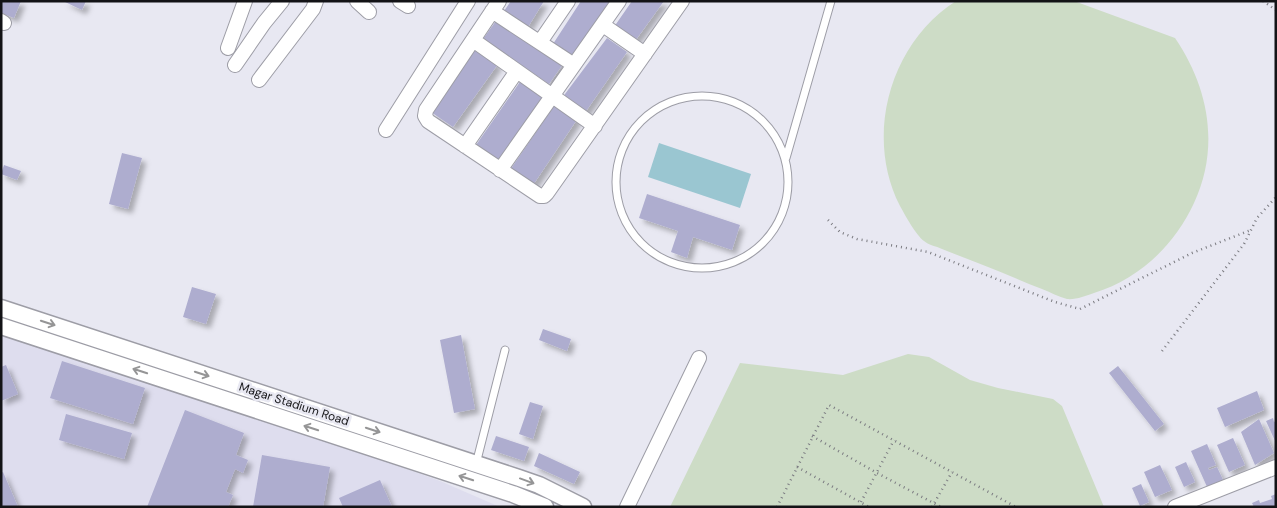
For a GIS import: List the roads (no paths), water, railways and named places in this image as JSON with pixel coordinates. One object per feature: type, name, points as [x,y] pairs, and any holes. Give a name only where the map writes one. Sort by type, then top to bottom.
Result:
[{"type":"street","points":[[228,48],[245,1]]},
{"type":"street","points":[[234,65],[282,1]]},
{"type":"street","points":[[259,80],[313,9],[316,1]]},
{"type":"street","points":[[357,1],[369,12]]},
{"type":"street","points":[[386,130],[468,1]]},
{"type":"street","points":[[540,42],[568,1]]},
{"type":"street","points":[[500,170],[619,1]]},
{"type":"street","points":[[574,65],[540,42],[496,6],[426,110],[425,116],[428,121],[500,170],[540,196],[544,196],[682,1]]},
{"type":"street","points":[[603,25],[646,54]]},
{"type":"street","points":[[473,40],[595,126]]},
{"type":"street","points":[[465,146],[517,71]]},
{"type":"street","name":"Magar Stadium Road","points":[[1,308],[539,485],[583,507]]},
{"type":"street","name":"Magar Stadium Road","points":[[1,326],[513,494],[544,507]]},
{"type":"street","points":[[627,507],[699,358]]},
{"type":"street","points":[[1175,507],[1276,467]]},
{"type":"lane","points":[[786,159],[780,144],[762,119],[736,102],[706,96],[691,96],[676,100],[662,106],[649,115],[629,138],[622,152],[616,182],[622,213],[638,239],[649,250],[676,264],[691,268],[722,266],[750,254],[762,244],[776,226],[785,204],[788,189],[786,159],[830,1]]},
{"type":"lane","points":[[476,464],[505,350]]},
{"type":"water","points":[[659,143],[751,174],[740,208],[648,177]]}]
